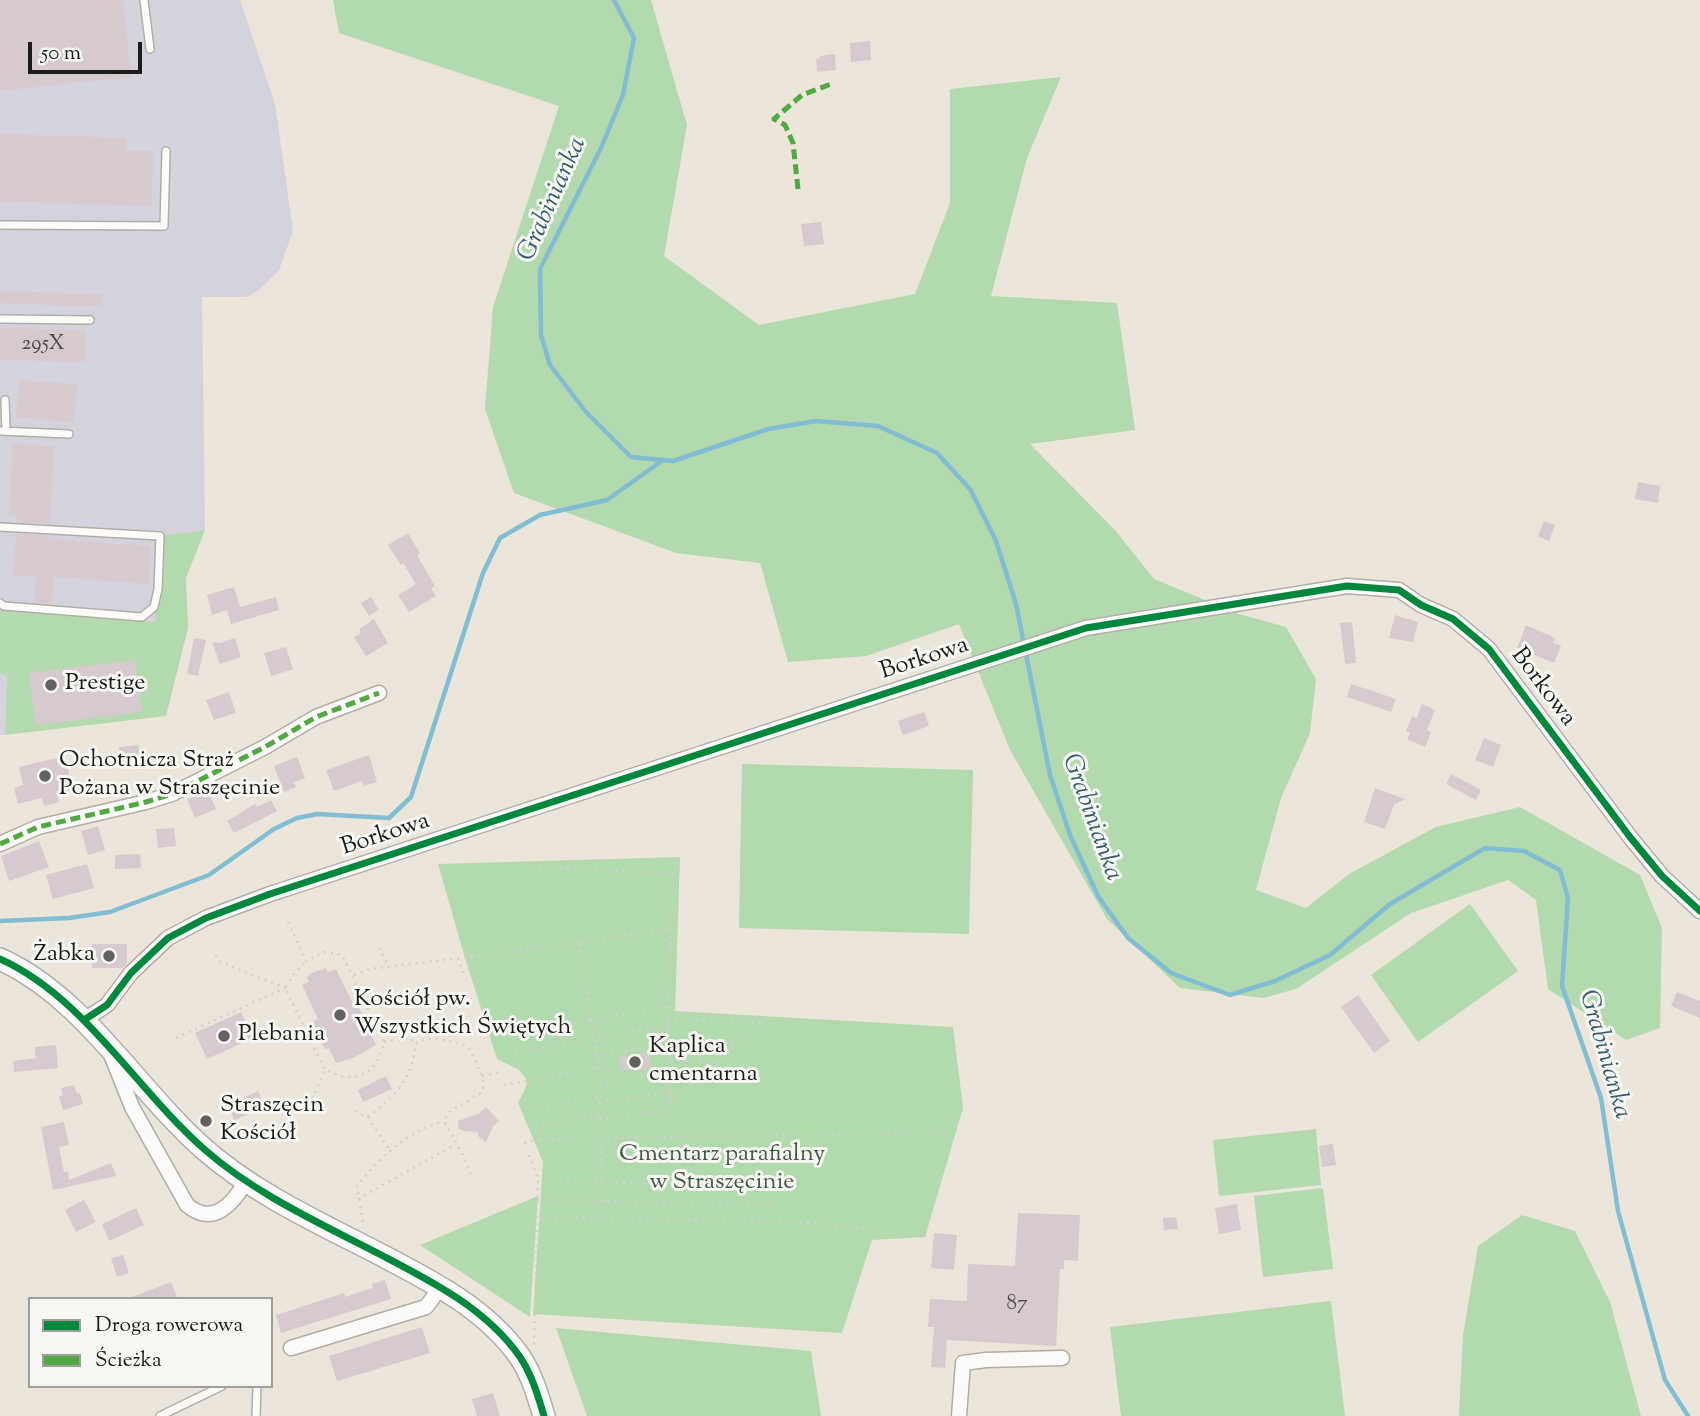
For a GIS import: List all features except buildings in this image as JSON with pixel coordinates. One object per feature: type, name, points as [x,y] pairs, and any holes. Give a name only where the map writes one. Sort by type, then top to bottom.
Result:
[{"type":"street","name":"Borkowa","points":[[84,1020],[107,1005],[131,973],[167,938],[205,918],[332,873],[1086,628],[1348,586],[1399,590],[1421,605],[1453,619],[1489,649],[1630,837],[1662,876],[1700,912]]},
{"type":"street","points":[[0,844],[38,827],[172,794],[257,752],[316,717],[379,693]]},
{"type":"street","points":[[0,959],[43,983],[84,1020],[190,1136],[246,1181],[441,1287],[470,1307],[497,1330],[521,1359],[532,1379],[544,1416]]},
{"type":"street","points":[[109,1049],[132,1107],[187,1205],[199,1213],[219,1212],[232,1201],[246,1181]]},
{"type":"street","points":[[291,1348],[426,1307],[441,1287]]},
{"type":"street","points":[[959,1416],[963,1363],[1062,1358]]},
{"type":"lane","points":[[144,0],[150,49]]},
{"type":"lane","points":[[0,225],[164,226],[166,150]]},
{"type":"lane","points":[[0,319],[90,320]]},
{"type":"lane","points":[[5,400],[3,431],[69,434]]},
{"type":"lane","points":[[0,527],[160,536],[158,589],[154,607],[142,617],[46,611],[4,606],[0,603]]},
{"type":"lane","points":[[160,1416],[218,1388]]},
{"type":"lane","points":[[256,1416],[257,1388]]},
{"type":"path","points":[[532,866],[673,874],[668,1018],[671,1060],[669,1110],[600,1119]]},
{"type":"path","points":[[288,922],[306,961]]},
{"type":"path","points":[[352,976],[370,969],[579,943],[672,928]]},
{"type":"path","points":[[579,943],[599,1067],[603,1219]]},
{"type":"path","points":[[379,948],[389,967]]},
{"type":"path","points":[[176,1038],[285,988],[306,961],[324,952],[342,955],[384,1042],[381,1057],[374,1068],[358,1076],[346,1077],[325,1070],[285,988],[218,961],[215,954]]},
{"type":"path","points":[[458,958],[465,977]]},
{"type":"path","points":[[505,1035],[669,1006]]},
{"type":"path","points":[[668,1018],[763,1023],[671,1100]]},
{"type":"path","points":[[515,1054],[668,1026]]},
{"type":"path","points":[[367,1116],[397,1093],[415,1055],[415,1044],[410,1038],[384,1042]]},
{"type":"path","points":[[363,1222],[357,1186],[389,1149],[429,1125],[444,1121],[449,1112],[481,1093],[484,1086],[470,1049],[462,1044],[440,1039],[421,1040],[415,1044]]},
{"type":"path","points":[[597,1056],[669,1042],[738,1044]]},
{"type":"path","points":[[671,1060],[716,1063]]},
{"type":"path","points":[[504,1086],[599,1067]]},
{"type":"path","points":[[312,1099],[325,1070]]},
{"type":"path","points":[[482,1076],[499,1072]]},
{"type":"path","points":[[599,1083],[671,1072]]},
{"type":"path","points":[[599,1102],[671,1092]]},
{"type":"path","points":[[533,1109],[599,1097]]},
{"type":"path","points":[[355,1111],[367,1116],[389,1149]]},
{"type":"path","points":[[540,1140],[536,1126],[599,1114]]},
{"type":"path","points":[[444,1121],[472,1178]]},
{"type":"path","points":[[524,1143],[600,1138],[946,1132]]},
{"type":"path","points":[[358,1199],[456,1144]]},
{"type":"path","points":[[528,1155],[538,1178],[534,1345]]},
{"type":"path","points":[[546,1181],[666,1184]]},
{"type":"path","points":[[537,1200],[775,1204]]},
{"type":"path","points":[[541,1217],[816,1223],[866,1229]]},
{"type":"shaded area","points":[[0,0],[240,0],[275,104],[293,231],[279,270],[258,291],[246,297],[202,297],[205,530],[160,536],[155,622],[0,609]]},
{"type":"shaded area","points":[[0,674],[7,676],[5,735],[0,735]]},
{"type":"green space","points":[[333,0],[651,0],[687,125],[664,256],[759,325],[915,294],[950,203],[950,89],[1061,77],[1027,158],[991,296],[1117,303],[1135,430],[1030,444],[1115,530],[1154,579],[1239,614],[1286,627],[1316,679],[1310,733],[1281,798],[1256,890],[1306,908],[1349,874],[1436,827],[1520,807],[1640,875],[1662,928],[1660,1028],[1626,1040],[1548,989],[1536,900],[1508,880],[1411,913],[1296,989],[1263,998],[1180,988],[1107,919],[1010,750],[959,624],[866,656],[788,662],[760,563],[676,553],[514,493],[485,409],[493,307],[559,106],[339,33]]},
{"type":"green space","points":[[205,530],[186,578],[188,628],[166,716],[5,735],[7,676],[0,674],[0,609],[155,622],[160,536]]},
{"type":"green space","points":[[742,764],[973,770],[969,934],[739,928]]},
{"type":"green space","name":"Cmentarz parafialny w Straszęcinie","points":[[680,857],[675,1011],[953,1027],[963,1108],[925,1237],[872,1240],[842,1333],[533,1314],[543,1162],[518,1103],[527,1080],[519,1070],[497,1059],[438,864]]},
{"type":"green space","points":[[1470,904],[1518,971],[1418,1042],[1371,975]]},
{"type":"green space","points":[[1316,1129],[1321,1185],[1219,1196],[1213,1140]]},
{"type":"green space","points":[[1323,1188],[1333,1269],[1263,1277],[1254,1196]]},
{"type":"green space","points":[[538,1196],[530,1317],[420,1245]]},
{"type":"green space","points":[[1522,1215],[1575,1231],[1610,1302],[1641,1416],[1459,1416],[1463,1335],[1478,1246]]},
{"type":"green space","points":[[1331,1301],[1345,1416],[1121,1416],[1110,1327]]},
{"type":"green space","points":[[556,1328],[811,1351],[821,1416],[587,1416]]},
{"type":"waterway","name":"Grabinianka","points":[[614,0],[634,38],[623,95],[601,148],[540,269],[541,335],[550,365],[586,412],[631,457],[673,461],[768,429],[816,421],[878,426],[937,453],[970,489],[996,541],[1016,604],[1050,775],[1070,835],[1098,896],[1128,938],[1171,973],[1230,995],[1275,981],[1330,955],[1390,904],[1485,848],[1524,851],[1560,870],[1568,898],[1562,986],[1601,1098],[1618,1211],[1665,1380],[1688,1416]]},
{"type":"waterway","points":[[0,921],[69,918],[110,912],[209,875],[274,829],[297,818],[317,814],[389,818],[411,797],[483,573],[500,538],[540,515],[607,500],[663,460]]},
{"type":"marked path","points":[[798,189],[793,143],[785,125],[774,119],[802,95],[831,84]]},
{"type":"marked path","points":[[0,844],[38,827],[172,794],[265,747],[316,717],[379,693]]},
{"type":"cycle path","points":[[84,1020],[107,1005],[131,973],[168,938],[206,918],[270,894],[1086,628],[1347,586],[1399,590],[1421,605],[1453,619],[1489,649],[1630,837],[1662,876],[1700,911]]},
{"type":"cycle path","points":[[0,959],[58,996],[108,1045],[179,1125],[224,1166],[268,1195],[423,1277],[459,1299],[492,1325],[520,1357],[531,1378],[544,1416]]},
{"type":"place","name":"Prestige","points":[[51,685]]},
{"type":"place","name":"Ochotnicza Straż Pożana w Straszęcinie","points":[[45,776]]},
{"type":"place","name":"Żabka","points":[[109,956]]},
{"type":"place","name":"Kościół pw. Wszystkich Świętych","points":[[340,1015]]},
{"type":"place","name":"Plebania","points":[[224,1036]]},
{"type":"place","name":"Kaplica cmentarna","points":[[635,1062]]},
{"type":"place","name":"Straszęcin Kościół","points":[[206,1121]]}]
